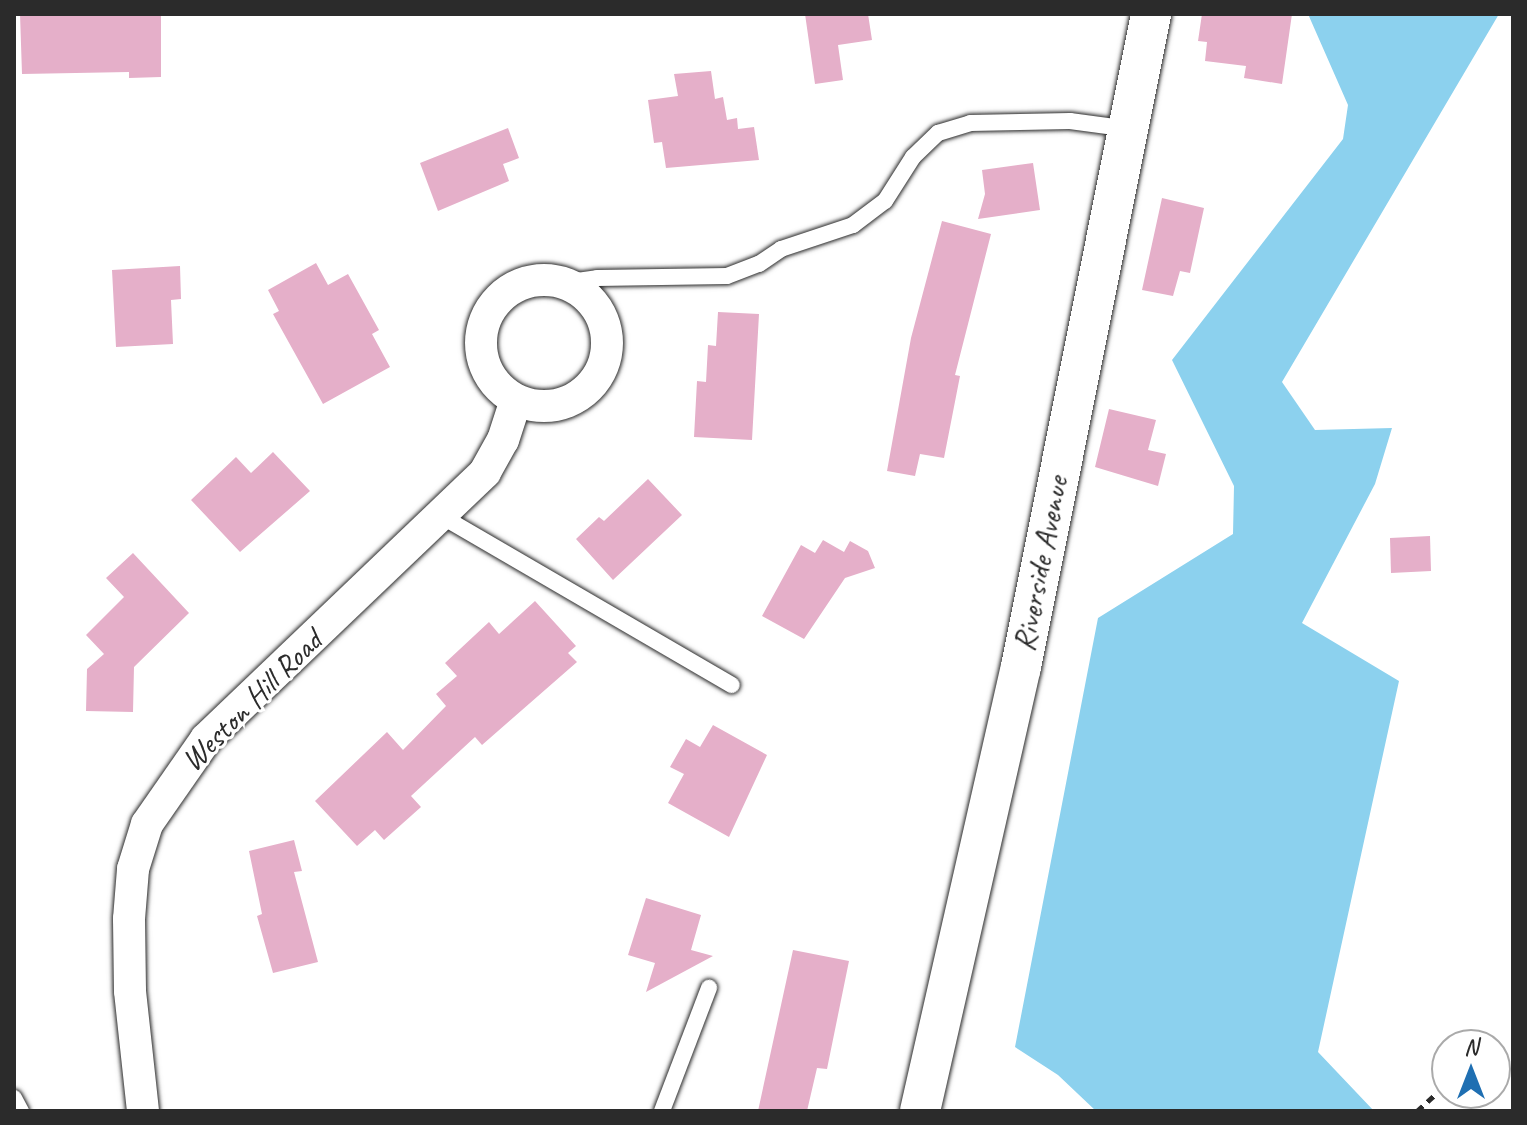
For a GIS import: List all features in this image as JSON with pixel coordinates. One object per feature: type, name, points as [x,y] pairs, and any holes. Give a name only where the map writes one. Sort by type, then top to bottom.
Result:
[{"type":"street","name":"Riverside Avenue","points":[[920,1111],[1021,667],[1151,14]]},
{"type":"street","points":[[563,283],[581,291],[603,321],[603,365],[589,388],[567,402],[542,407],[516,400],[486,368],[483,327],[505,294],[522,284],[563,283]]},
{"type":"street","name":"Weston Hill Road","points":[[143,1111],[130,991],[129,919],[133,869],[147,824],[206,739],[443,517],[485,472],[503,440],[516,400]]},
{"type":"lane","points":[[563,283],[597,278],[727,276],[759,264],[781,249],[853,225],[885,201],[913,157],[938,133],[970,123],[1070,121],[1129,129]]},
{"type":"lane","points":[[443,517],[732,685]]},
{"type":"lane","points":[[662,1111],[709,988]]},
{"type":"lane","points":[[14,1098],[21,1111]]},
{"type":"water","points":[[1308,14],[1499,14],[1282,382],[1315,430],[1392,428],[1375,484],[1302,623],[1399,681],[1318,1052],[1374,1111],[1096,1111],[1058,1075],[1015,1047],[1098,618],[1233,534],[1234,486],[1172,360],[1343,139],[1348,105]]},
{"type":"building","points":[[20,14],[161,14],[161,77],[129,78],[129,72],[22,74]]},
{"type":"building","points":[[805,14],[868,14],[872,40],[838,45],[843,80],[815,84]]},
{"type":"building","points":[[1202,14],[1292,14],[1282,84],[1244,78],[1246,66],[1205,61],[1207,42],[1198,41]]},
{"type":"building","points":[[711,71],[715,99],[723,97],[727,120],[737,118],[738,129],[754,127],[759,160],[666,168],[662,142],[654,143],[648,100],[678,96],[674,74]]},
{"type":"building","points":[[508,128],[519,158],[503,164],[509,181],[438,211],[420,163]]},
{"type":"building","points":[[1033,163],[1040,210],[978,219],[985,194],[982,170]]},
{"type":"building","points":[[1162,198],[1204,208],[1190,273],[1180,271],[1173,296],[1142,290]]},
{"type":"building","points":[[942,221],[991,234],[955,375],[960,376],[944,458],[920,454],[915,476],[887,471],[911,338]]},
{"type":"building","points":[[316,263],[328,285],[348,274],[379,330],[372,334],[390,367],[323,404],[273,314],[279,311],[268,290]]},
{"type":"building","points":[[180,266],[181,299],[171,300],[173,344],[116,347],[112,270]]},
{"type":"building","points":[[718,312],[759,314],[752,440],[694,437],[697,381],[706,382],[708,345],[716,346]]},
{"type":"building","points":[[1109,409],[1156,420],[1148,450],[1166,454],[1158,486],[1095,467]]},
{"type":"building","points":[[273,452],[310,491],[240,552],[191,500],[236,457],[251,473]]},
{"type":"building","points":[[648,479],[682,515],[613,580],[576,539],[599,517],[604,521]]},
{"type":"building","points":[[1430,536],[1431,571],[1391,573],[1390,538]]},
{"type":"building","points":[[823,540],[844,552],[850,541],[868,551],[875,568],[845,578],[804,639],[762,616],[801,545],[815,553]]},
{"type":"building","points":[[133,553],[189,613],[134,667],[133,712],[86,711],[87,669],[104,654],[86,635],[124,597],[106,578]]},
{"type":"building","points":[[535,601],[576,646],[568,653],[577,662],[482,745],[475,737],[411,796],[421,807],[384,840],[375,830],[357,846],[315,801],[387,732],[403,750],[446,706],[436,694],[457,676],[445,663],[489,622],[499,634]]},
{"type":"building","points":[[713,725],[767,755],[729,837],[668,803],[684,774],[670,767],[686,739],[700,747]]},
{"type":"building","points":[[294,840],[302,871],[294,872],[318,962],[273,973],[257,916],[262,914],[249,851]]},
{"type":"building","points":[[646,898],[701,915],[691,950],[713,956],[646,992],[655,963],[628,955]]},
{"type":"building","points":[[793,950],[849,961],[827,1069],[817,1068],[807,1111],[758,1111]]}]
